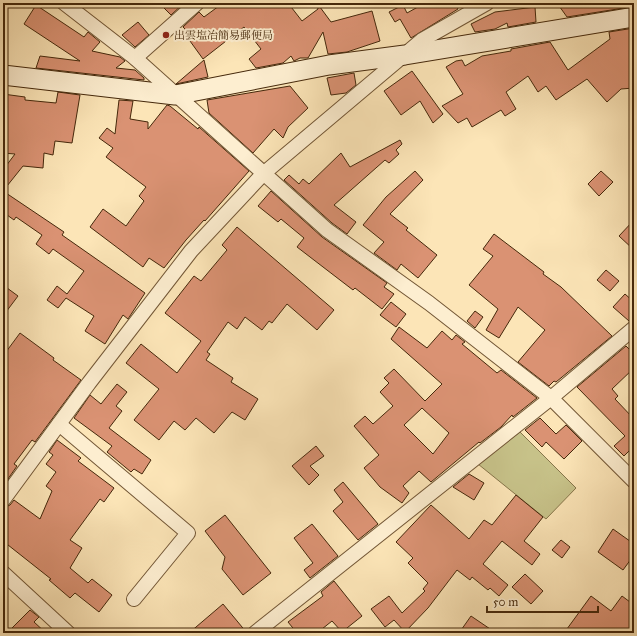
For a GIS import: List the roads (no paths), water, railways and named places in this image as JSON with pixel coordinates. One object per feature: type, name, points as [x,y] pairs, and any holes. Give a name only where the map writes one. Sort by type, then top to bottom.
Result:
[{"type":"street","points":[[64,3],[135,58],[327,230],[429,303],[551,398],[634,481]]},
{"type":"street","points":[[135,58],[197,3]]},
{"type":"street","points":[[3,500],[58,424],[191,251],[263,174],[422,40],[487,3]]},
{"type":"street","points":[[3,75],[175,95],[329,65],[405,55],[634,16]]},
{"type":"street","points":[[255,633],[551,398],[634,328]]},
{"type":"street","points":[[58,424],[188,533],[134,599]]},
{"type":"street","points":[[3,573],[68,633]]},
{"type":"place","name":"出雲塩冶簡易郵便局","points":[[166,35]]}]
